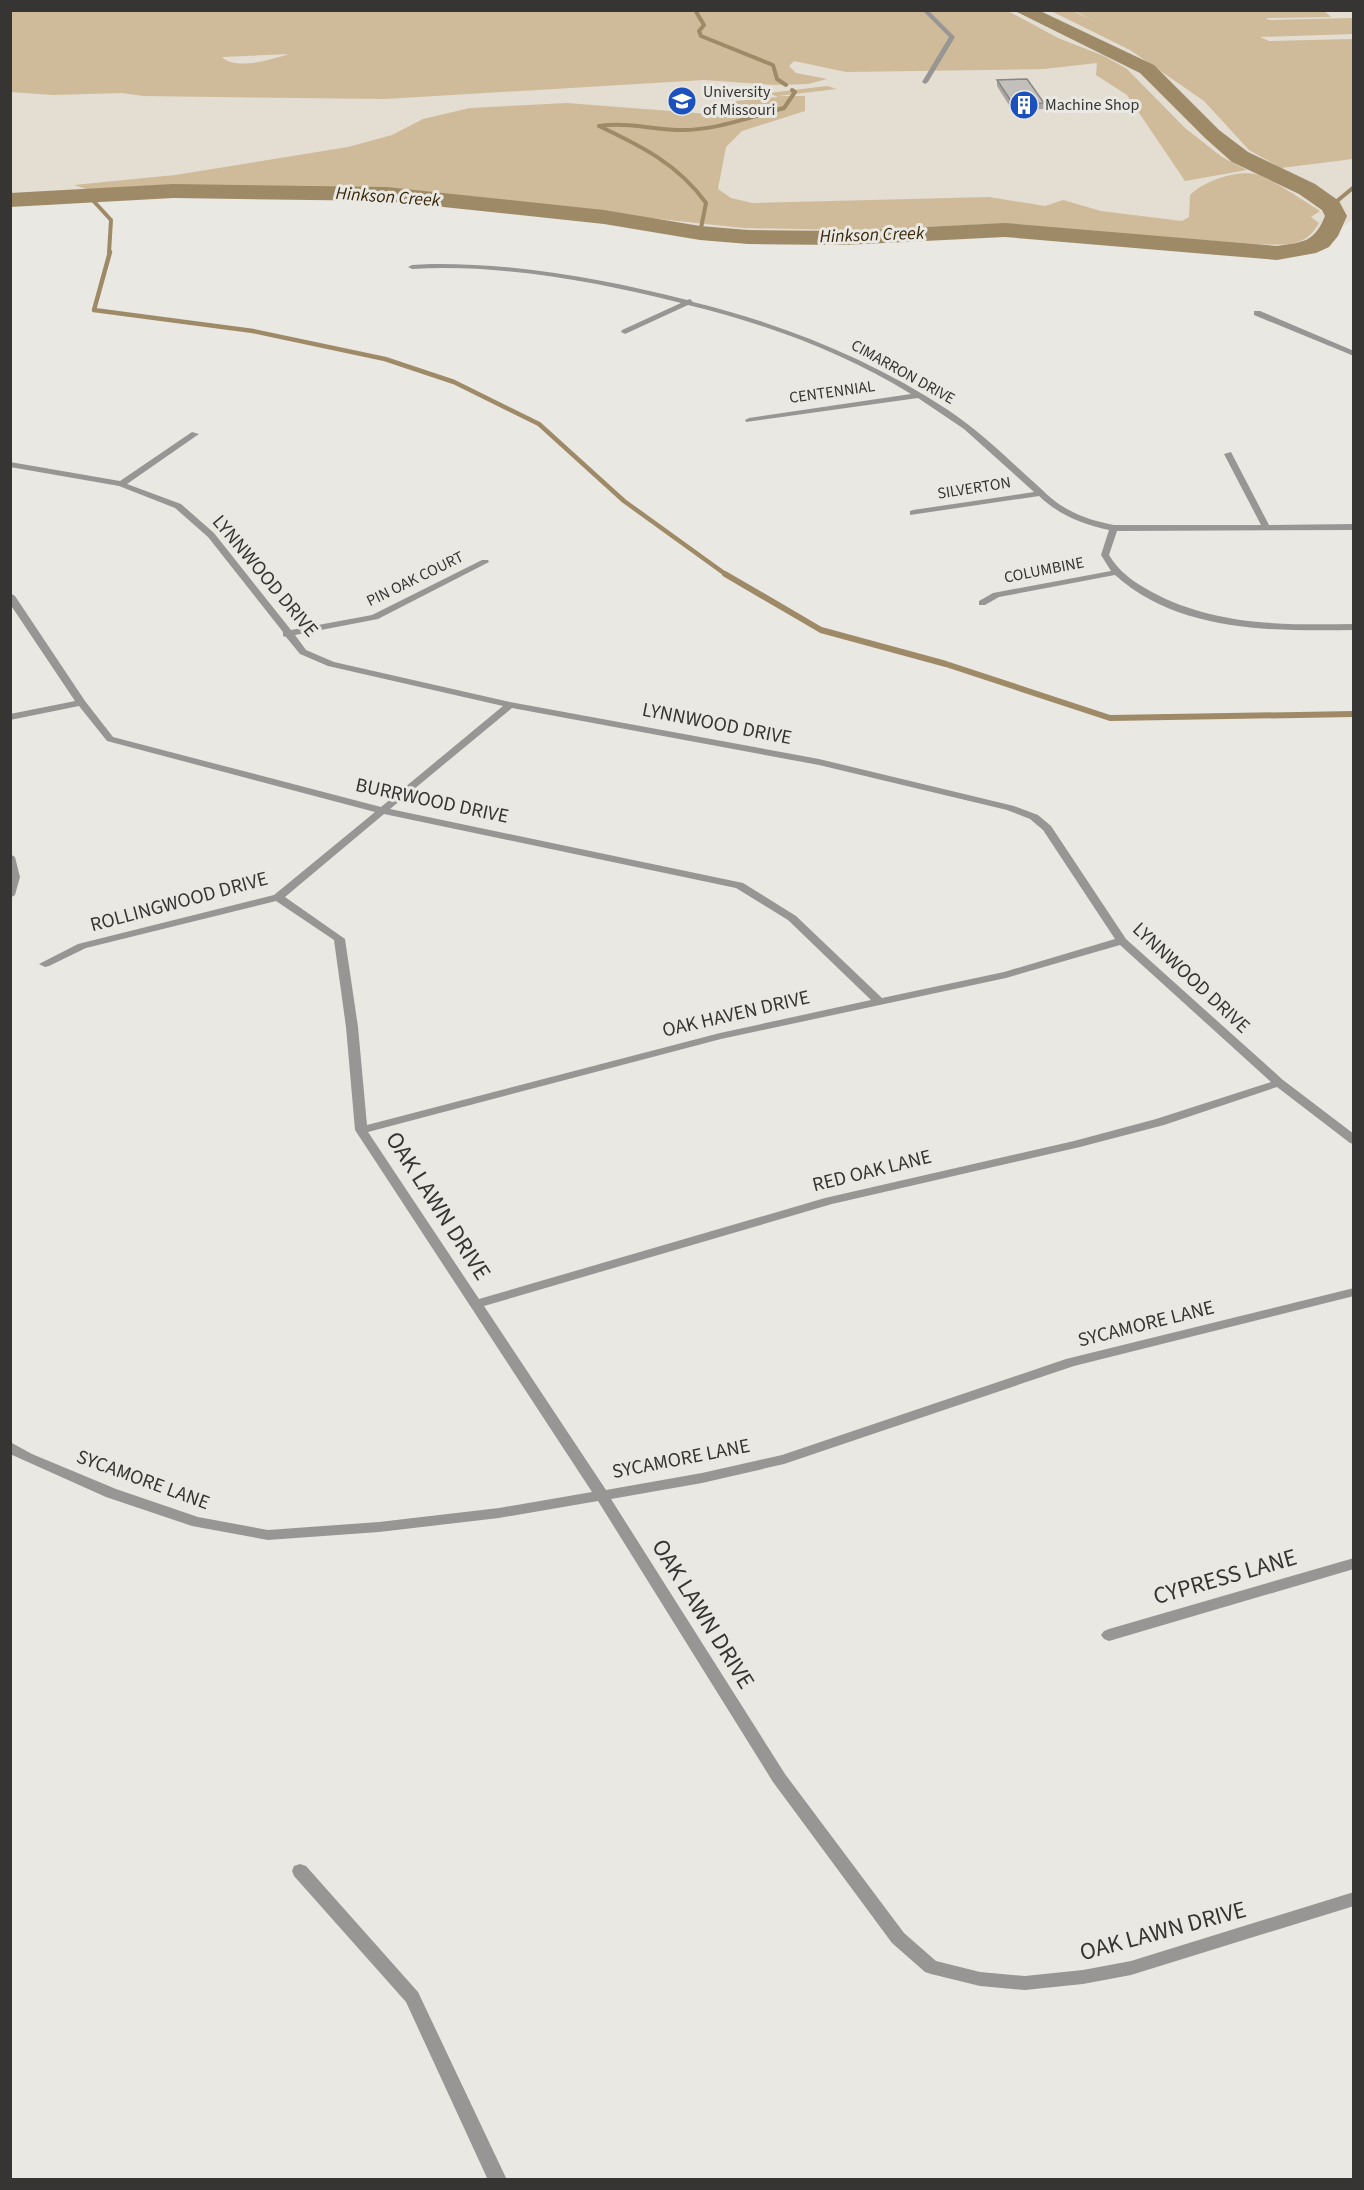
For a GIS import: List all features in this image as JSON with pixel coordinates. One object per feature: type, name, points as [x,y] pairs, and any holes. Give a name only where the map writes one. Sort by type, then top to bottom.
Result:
[{"type":"street","points":[[924,10],[952,37],[926,82]]},
{"type":"street","name":"CIMARRON DRIVE","points":[[412,267],[443,264],[516,270],[610,285],[690,302],[804,338],[867,364],[965,424],[1058,507],[1085,522],[1114,528],[1353,526]]},
{"type":"street","points":[[625,332],[690,302]]},
{"type":"street","points":[[1257,313],[1353,354]]},
{"type":"street","name":"CENTENNIAL","points":[[749,420],[920,395]]},
{"type":"street","points":[[121,484],[195,434]]},
{"type":"street","points":[[1228,454],[1266,527]]},
{"type":"street","name":"LYNNWOOD DRIVE","points":[[10,464],[121,484],[178,506],[211,535],[286,634],[303,652],[331,664],[510,705],[819,762],[1010,808],[1034,817],[1047,828],[1122,941],[1279,1083],[1353,1140]]},
{"type":"street","name":"SILVERTON","points":[[913,513],[1041,493]]},
{"type":"street","points":[[1114,528],[1105,555],[1114,573],[1151,596],[1180,610],[1221,621],[1274,628],[1353,627]]},
{"type":"street","name":"PIN OAK COURT","points":[[286,634],[375,617],[484,562]]},
{"type":"street","name":"COLUMBINE","points":[[982,603],[996,595],[1114,573]]},
{"type":"street","name":"BURRWOOD DRIVE","points":[[10,596],[81,703],[110,739],[384,811],[739,885],[792,918],[879,1002]]},
{"type":"street","points":[[10,717],[81,703]]},
{"type":"street","name":"ROLLINGWOOD DRIVE","points":[[45,964],[82,946],[278,897],[510,705]]},
{"type":"street","points":[[10,857],[15,878],[10,895]]},
{"type":"street","name":"OAK LAWN DRIVE","points":[[278,897],[339,939],[352,1027],[361,1130],[601,1494],[778,1778],[898,1938],[931,1968],[980,1979],[1025,1983],[1083,1977],[1131,1968],[1353,1899]]},
{"type":"street","name":"OAK HAVEN DRIVE","points":[[361,1130],[720,1036],[1006,975],[1122,941]]},
{"type":"street","name":"RED OAK LANE","points":[[476,1304],[829,1201],[1076,1144],[1160,1122],[1279,1083]]},
{"type":"street","name":"SYCAMORE LANE","points":[[10,1447],[27,1457],[122,1497],[197,1522],[268,1535],[379,1527],[467,1517],[702,1478],[784,1459],[1071,1362],[1353,1292]]},
{"type":"street","name":"CYPRESS LANE","points":[[1109,1635],[1353,1563]]},
{"type":"street","points":[[300,1871],[412,1997],[498,2180]]},
{"type":"shaded area","points":[[1323,10],[1331,17],[1266,18],[1269,20],[1353,18],[1353,34],[1260,37],[1269,41],[1353,39],[1353,159],[1281,168],[1249,150],[1204,101],[1130,50],[1051,11],[1073,11],[1094,21],[1075,11]]},
{"type":"shaded area","points":[[10,11],[1008,11],[1058,38],[1104,56],[1127,69],[1185,128],[1222,157],[1247,170],[1185,181],[1127,95],[1096,75],[1097,63],[1044,69],[846,72],[794,61],[789,66],[796,73],[827,79],[808,84],[775,85],[704,80],[385,99],[143,96],[122,93],[53,95],[11,92]],"holes":[[[289,54],[245,64],[228,61],[222,57]]]},
{"type":"shaded area","name":"University of Missouri","points":[[11,11],[1353,11],[1353,219],[1314,247],[1277,253],[1005,230],[844,238],[748,237],[700,233],[604,217],[386,194],[173,191],[11,200]]},
{"type":"shaded area","points":[[827,86],[837,89],[778,96],[805,96],[805,111],[742,131],[726,147],[718,189],[731,198],[752,203],[989,197],[1045,206],[1063,200],[1101,211],[1182,221],[1189,217],[1190,195],[1196,190],[1229,175],[1247,173],[1261,176],[1320,211],[1311,217],[1319,223],[1307,238],[1300,242],[1256,244],[994,224],[851,230],[743,228],[389,190],[178,185],[89,190],[74,185],[175,175],[348,147],[392,135],[423,119],[470,108],[567,103],[722,115],[736,101],[778,97],[769,93]]},
{"type":"building","points":[[1027,79],[1044,103],[1013,104],[997,80]]},
{"type":"waterway","points":[[695,10],[704,25],[699,31],[701,36],[773,65],[777,79],[786,85]]},
{"type":"waterway","name":"Hinkson Creek","points":[[10,200],[173,191],[386,194],[604,217],[700,233],[748,237],[844,238],[1005,230],[1277,253],[1315,246],[1327,236],[1336,216],[1331,206],[1307,189],[1240,157],[1212,134],[1147,69],[1022,10]]},
{"type":"waterway","points":[[700,233],[706,203],[695,189],[658,157],[599,126],[629,125],[678,130],[718,126],[784,108],[795,92],[792,90]]},
{"type":"waterway","points":[[1331,206],[1354,187]]},
{"type":"waterway","points":[[88,195],[111,220],[109,253]]},
{"type":"waterway","points":[[110,252],[94,310],[253,331],[385,359],[454,382],[539,424],[624,501],[726,575]]},
{"type":"waterway","points":[[726,575],[821,630],[946,664],[1110,718],[1354,714]]},
{"type":"place","name":"University of Missouri","points":[[682,101]]},
{"type":"place","name":"Machine Shop","points":[[1024,105]]}]
